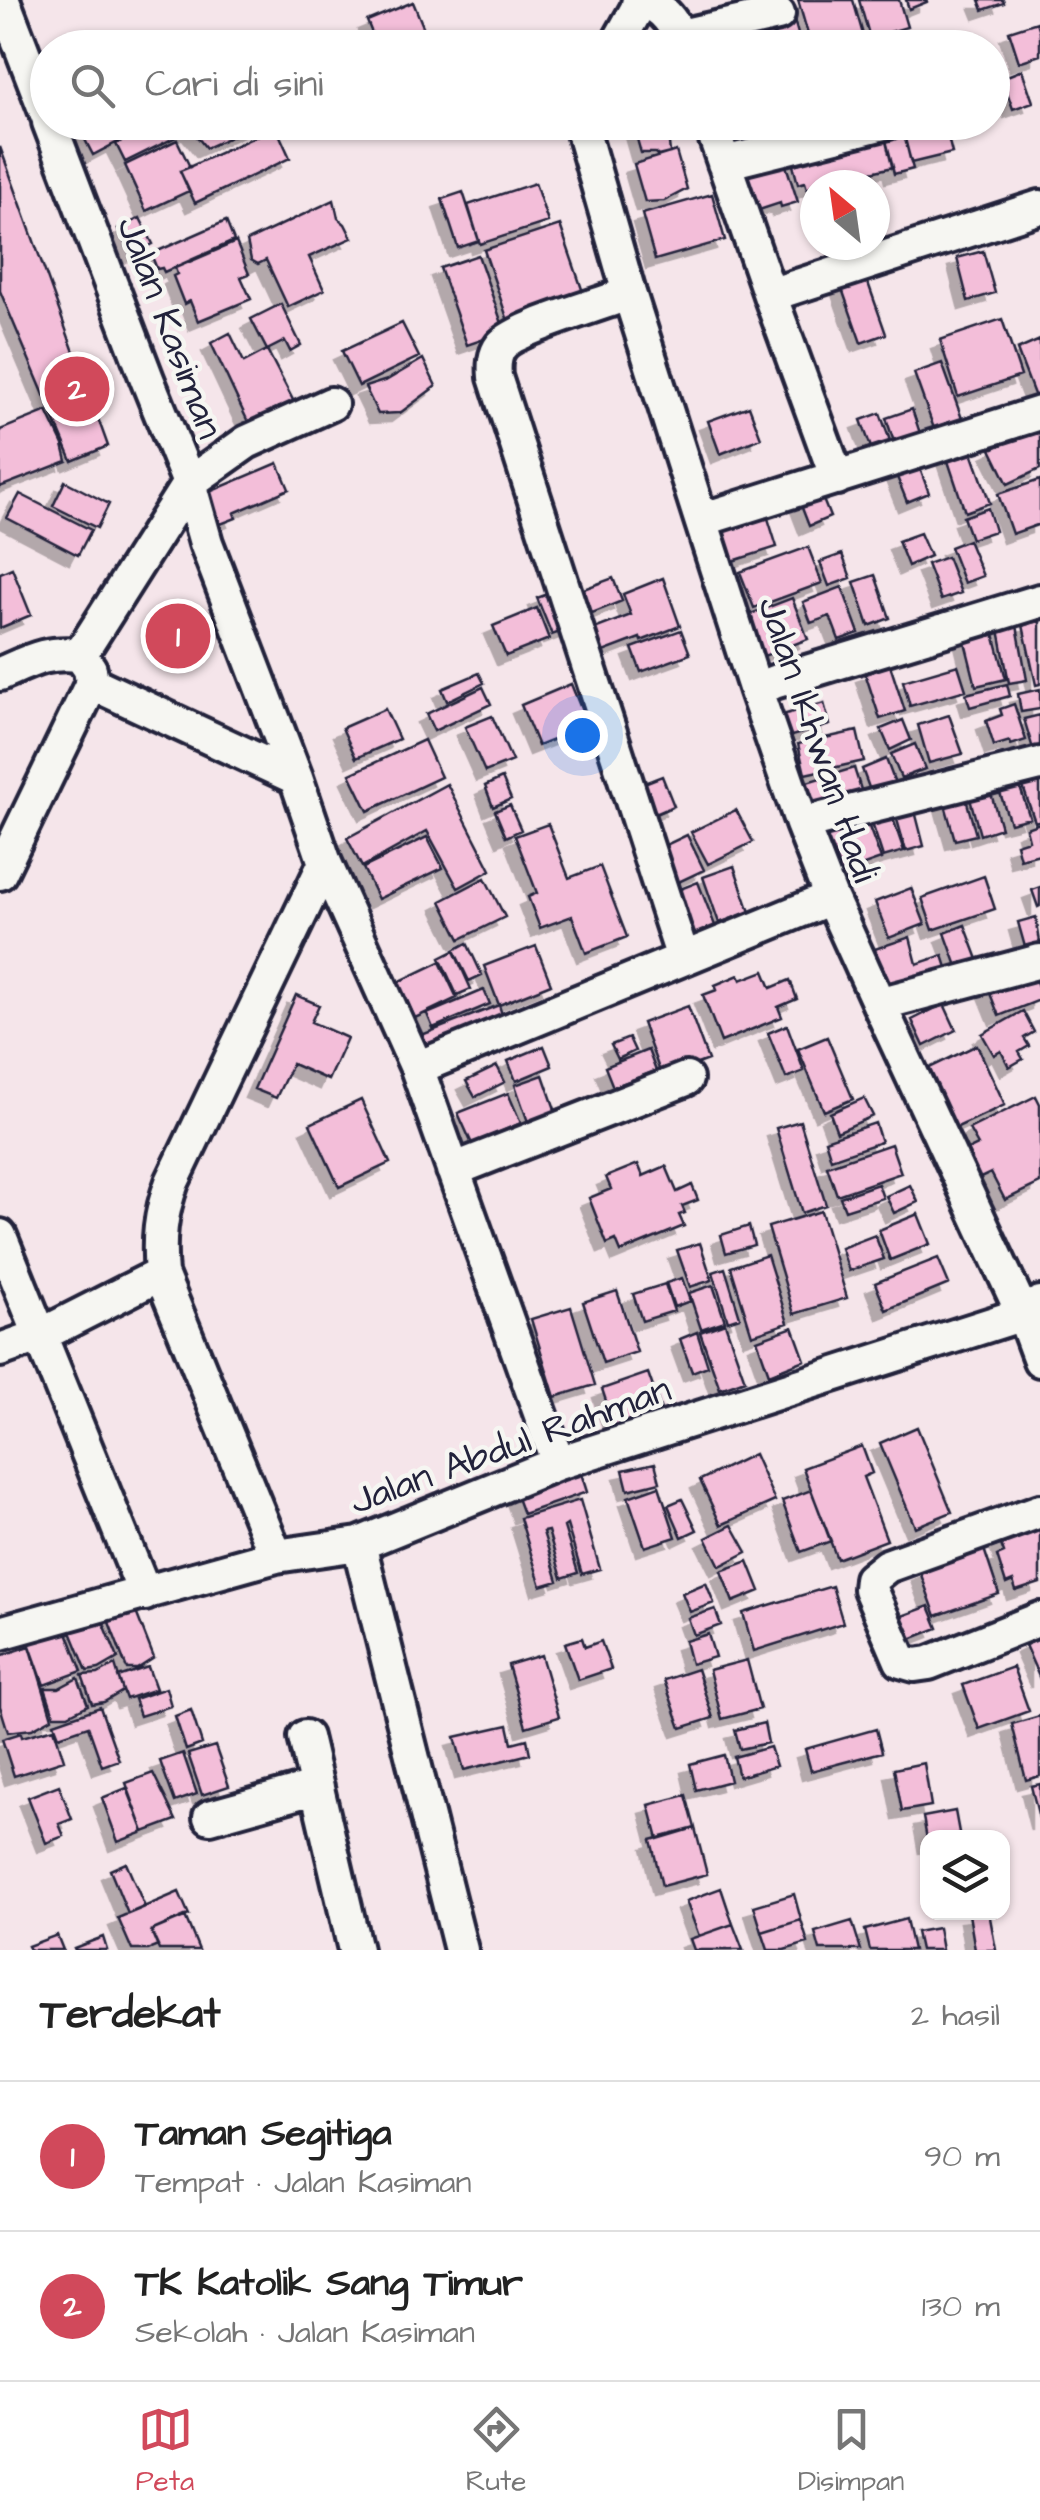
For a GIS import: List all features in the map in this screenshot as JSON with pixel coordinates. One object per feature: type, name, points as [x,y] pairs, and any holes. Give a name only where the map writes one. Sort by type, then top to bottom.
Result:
[{"type":"street","name":"Jalan Kasiman","points":[[3,0],[30,72]]},
{"type":"street","points":[[626,30],[641,0],[654,4],[668,16],[676,30]]},
{"type":"street","points":[[723,30],[778,14]]},
{"type":"street","name":"Jalan Kasiman","points":[[0,872],[80,664],[189,483],[56,140]]},
{"type":"street","name":"Jalan Ikhwan Hadi","points":[[585,140],[629,293],[802,824],[879,1004],[1032,1309],[1040,1360]]},
{"type":"street","points":[[716,140],[837,478]]},
{"type":"street","points":[[724,163],[816,140]]},
{"type":"street","points":[[770,295],[1040,207]]},
{"type":"street","points":[[629,293],[518,333],[500,346],[494,363],[682,958]]},
{"type":"street","points":[[331,404],[247,442],[189,483],[206,543],[325,863],[417,1068],[558,1463]]},
{"type":"street","points":[[701,520],[1040,413]]},
{"type":"street","points":[[756,691],[774,682],[1040,601]]},
{"type":"street","points":[[0,674],[49,653],[80,664],[296,778]]},
{"type":"street","points":[[802,824],[1040,764]]},
{"type":"street","points":[[276,1556],[161,1274],[161,1212],[325,863]]},
{"type":"street","points":[[417,1068],[831,898]]},
{"type":"street","points":[[879,1004],[1040,960]]},
{"type":"street","points":[[453,1170],[686,1080]]},
{"type":"street","points":[[0,1236],[145,1594]]},
{"type":"street","points":[[0,1350],[39,1336],[161,1274]]},
{"type":"street","name":"Jalan Abdul Rahman","points":[[0,1634],[276,1556],[359,1544],[558,1463],[1032,1309]]},
{"type":"street","points":[[1040,1511],[887,1566],[871,1578],[870,1589],[901,1661],[915,1666],[1040,1620]]},
{"type":"street","points":[[359,1544],[460,1950]]},
{"type":"street","points":[[305,1737],[355,1950]]},
{"type":"street","points":[[210,1817],[318,1787]]},
{"type":"building","points":[[798,0],[853,0],[862,30],[807,30]]},
{"type":"building","points":[[859,0],[899,0],[907,27],[868,30]]},
{"type":"building","points":[[906,0],[927,0],[927,2],[909,9]]},
{"type":"building","points":[[979,0],[1003,0],[1004,3],[983,10]]},
{"type":"building","points":[[413,2],[425,30],[371,30],[367,21]]},
{"type":"building","points":[[794,20],[797,30],[773,30]]},
{"type":"building","points":[[1037,22],[1040,55],[1019,62],[1010,31]]},
{"type":"building","points":[[1022,70],[1033,102],[1013,109],[1010,75]]},
{"type":"building","points":[[85,140],[121,140],[93,155]]},
{"type":"building","points":[[124,140],[170,140],[125,162],[116,144]]},
{"type":"building","points":[[177,140],[190,167],[180,171],[189,191],[146,211],[125,165]]},
{"type":"building","points":[[200,140],[224,140],[206,148]]},
{"type":"building","points":[[248,140],[282,140],[290,158],[195,203],[180,171]]},
{"type":"building","points":[[637,140],[669,140],[670,153],[641,153]]},
{"type":"building","points":[[840,140],[886,140],[893,167],[800,170],[798,184],[793,165],[800,163],[797,151]]},
{"type":"building","points":[[886,140],[905,140],[913,169],[894,174]]},
{"type":"building","points":[[905,140],[949,140],[952,153],[911,163]]},
{"type":"building","points":[[0,147],[108,446],[72,461],[0,291]]},
{"type":"building","points":[[676,151],[687,189],[664,201],[645,202],[634,164]]},
{"type":"building","points":[[782,153],[798,202],[781,207],[780,203],[744,215],[729,170]]},
{"type":"building","points":[[535,183],[548,222],[480,244],[468,205]]},
{"type":"building","points":[[463,192],[479,241],[458,248],[442,199]]},
{"type":"building","points":[[712,194],[725,240],[655,260],[642,214]]},
{"type":"building","points":[[334,200],[338,218],[352,238],[309,257],[324,290],[288,307],[266,260],[258,264],[251,260],[247,241]]},
{"type":"building","points":[[140,218],[153,244],[131,255],[118,229]]},
{"type":"building","points":[[226,221],[234,241],[164,272],[157,269],[151,254]]},
{"type":"building","points":[[560,225],[584,295],[508,321],[484,250]]},
{"type":"building","points":[[236,242],[249,274],[241,277],[251,299],[198,321],[190,301],[184,304],[173,276],[177,274],[175,268]]},
{"type":"building","points":[[983,251],[995,293],[968,301],[957,258]]},
{"type":"building","points":[[478,255],[505,332],[467,345],[440,268]]},
{"type":"building","points":[[866,277],[886,334],[861,343],[841,286]]},
{"type":"building","points":[[281,304],[301,345],[290,351],[285,341],[267,350],[251,319]]},
{"type":"building","points":[[1002,319],[1021,376],[958,397],[940,340]]},
{"type":"building","points":[[402,323],[419,357],[359,386],[342,351]]},
{"type":"building","points":[[230,333],[244,362],[267,350],[294,402],[285,407],[288,413],[249,424],[211,343]]},
{"type":"building","points":[[1040,340],[1040,404],[1038,405],[1017,350]]},
{"type":"building","points":[[423,359],[436,386],[400,413],[378,414],[365,387],[387,380]]},
{"type":"building","points":[[942,363],[965,427],[937,437],[914,373]]},
{"type":"building","points":[[749,406],[761,438],[720,454],[708,421]]},
{"type":"building","points":[[912,409],[920,433],[894,442],[886,418]]},
{"type":"building","points":[[47,411],[67,461],[0,487],[0,430]]},
{"type":"building","points":[[880,413],[893,449],[874,456],[861,420]]},
{"type":"building","points":[[1038,427],[1040,469],[1008,484],[991,449]]},
{"type":"building","points":[[968,441],[990,503],[965,512],[944,449]]},
{"type":"building","points":[[916,458],[929,493],[907,502],[893,467]]},
{"type":"building","points":[[278,463],[289,489],[234,513],[236,518],[213,527],[200,496]]},
{"type":"building","points":[[1040,480],[1040,524],[1012,534],[998,494]]},
{"type":"building","points":[[65,481],[109,504],[97,528],[53,506]]},
{"type":"building","points":[[818,487],[830,517],[809,526],[797,495]]},
{"type":"building","points":[[20,494],[91,530],[78,555],[7,518]]},
{"type":"building","points":[[988,508],[995,531],[971,539],[963,517]]},
{"type":"building","points":[[767,515],[777,547],[733,561],[723,529]]},
{"type":"building","points":[[920,533],[930,556],[908,566],[898,541]]},
{"type":"building","points":[[968,540],[983,576],[964,583],[950,547]]},
{"type":"building","points":[[808,547],[822,583],[754,608],[740,572]]},
{"type":"building","points":[[842,554],[851,578],[829,586],[820,562]]},
{"type":"building","points":[[947,557],[961,593],[941,600],[927,564]]},
{"type":"building","points":[[12,568],[31,615],[0,628],[0,573]]},
{"type":"building","points":[[875,575],[890,618],[869,626],[854,582]]},
{"type":"building","points":[[613,578],[622,601],[580,618],[570,594]]},
{"type":"building","points":[[663,578],[680,626],[598,654],[589,631],[631,615],[623,594]]},
{"type":"building","points":[[842,587],[859,633],[839,640],[830,616],[811,623],[803,602]]},
{"type":"building","points":[[553,592],[568,629],[552,635],[537,598]]},
{"type":"building","points":[[792,598],[808,639],[764,656],[748,615]]},
{"type":"building","points":[[537,608],[549,639],[506,656],[493,626]]},
{"type":"building","points":[[1016,620],[1027,680],[1009,683],[998,624]]},
{"type":"building","points":[[1040,621],[1040,684],[1036,685],[1023,625]]},
{"type":"building","points":[[681,630],[690,654],[641,672],[632,648]]},
{"type":"building","points":[[993,630],[1006,679],[976,686],[964,638]]},
{"type":"building","points":[[890,665],[905,711],[880,719],[865,673]]},
{"type":"building","points":[[958,665],[966,690],[910,706],[903,681]]},
{"type":"building","points":[[479,673],[484,683],[447,701],[442,689]]},
{"type":"building","points":[[571,684],[588,726],[538,746],[521,705]]},
{"type":"building","points":[[1007,684],[1010,696],[970,707],[966,694]]},
{"type":"building","points":[[483,687],[491,704],[434,731],[426,714]]},
{"type":"building","points":[[1040,689],[1040,709],[1021,712],[1018,694]]},
{"type":"building","points":[[824,703],[830,725],[788,737],[782,715]]},
{"type":"building","points":[[1014,704],[1026,740],[994,746],[986,721],[1002,715],[1000,709]]},
{"type":"building","points":[[385,709],[399,739],[356,758],[342,728]]},
{"type":"building","points":[[949,715],[963,754],[929,763],[918,725]]},
{"type":"building","points":[[1040,715],[1040,747],[1033,749],[1024,719]]},
{"type":"building","points":[[492,716],[512,761],[485,772],[465,727]]},
{"type":"building","points":[[903,720],[911,740],[890,750],[881,729]]},
{"type":"building","points":[[857,731],[864,761],[805,774],[798,744]]},
{"type":"building","points":[[424,740],[441,777],[368,811],[350,774]]},
{"type":"building","points":[[915,744],[925,769],[901,778],[891,754]]},
{"type":"building","points":[[886,759],[898,791],[874,801],[862,769]]},
{"type":"building","points":[[854,768],[864,799],[810,816],[800,784]]},
{"type":"building","points":[[1040,773],[1040,820],[1035,822],[1021,781]]},
{"type":"building","points":[[662,776],[674,806],[646,818],[634,787]]},
{"type":"building","points":[[502,778],[511,799],[493,807],[485,786]]},
{"type":"building","points":[[1018,781],[1030,818],[1010,823],[998,787]]},
{"type":"building","points":[[447,784],[491,870],[458,888],[427,831],[362,867],[347,838]]},
{"type":"building","points":[[990,790],[1001,828],[980,835],[969,795]]},
{"type":"building","points":[[965,795],[976,835],[955,840],[944,801]]},
{"type":"building","points":[[510,805],[521,830],[506,837],[495,811]]},
{"type":"building","points":[[889,807],[904,851],[883,857],[869,814]]},
{"type":"building","points":[[736,810],[753,842],[708,864],[691,832]]},
{"type":"building","points":[[863,811],[881,859],[836,875],[818,827]]},
{"type":"building","points":[[915,811],[924,846],[906,851],[896,816]]},
{"type":"building","points":[[1040,823],[1040,854],[1020,859],[1016,844],[1029,840],[1026,828]]},
{"type":"building","points":[[548,824],[569,878],[600,866],[627,937],[586,953],[572,916],[540,928],[528,897],[537,893],[515,836]]},
{"type":"building","points":[[687,835],[704,870],[670,886],[653,851]]},
{"type":"building","points":[[427,837],[443,868],[378,899],[363,868]]},
{"type":"building","points":[[734,866],[750,912],[719,923],[703,877]]},
{"type":"building","points":[[984,876],[995,909],[933,930],[922,898]]},
{"type":"building","points":[[485,878],[505,917],[460,939],[441,901]]},
{"type":"building","points":[[698,882],[716,928],[688,940],[670,893]]},
{"type":"building","points":[[1040,887],[1040,906],[1038,907],[1032,890]]},
{"type":"building","points":[[911,888],[925,924],[889,938],[875,902]]},
{"type":"building","points":[[1036,917],[1040,942],[1025,947],[1018,922]]},
{"type":"building","points":[[965,925],[979,962],[958,969],[945,933]]},
{"type":"building","points":[[910,937],[917,964],[943,955],[950,977],[880,986],[866,952]]},
{"type":"building","points":[[467,943],[482,975],[469,981],[454,950]]},
{"type":"building","points":[[536,946],[551,984],[499,1005],[484,966]]},
{"type":"building","points":[[454,951],[471,989],[457,995],[440,958]]},
{"type":"building","points":[[440,962],[457,998],[415,1018],[398,982]]},
{"type":"building","points":[[1031,969],[1040,1000],[999,1016],[987,986]]},
{"type":"building","points":[[764,971],[771,988],[790,980],[797,999],[778,1007],[782,1017],[721,1042],[703,995],[739,975],[741,980]]},
{"type":"building","points":[[484,990],[490,1004],[433,1028],[427,1014]]},
{"type":"building","points":[[296,995],[319,1005],[311,1022],[347,1038],[328,1080],[292,1064],[276,1098],[254,1089]]},
{"type":"building","points":[[944,1004],[956,1030],[924,1046],[912,1020]]},
{"type":"building","points":[[499,1005],[503,1018],[424,1049],[419,1036]]},
{"type":"building","points":[[688,1006],[708,1060],[662,1077],[642,1023]]},
{"type":"building","points":[[1023,1011],[1034,1032],[1024,1038],[1029,1046],[1019,1052],[1023,1059],[1009,1067],[1001,1051],[994,1055],[982,1034]]},
{"type":"building","points":[[787,1025],[804,1071],[786,1078],[768,1033]]},
{"type":"building","points":[[827,1037],[853,1099],[824,1111],[798,1049]]},
{"type":"building","points":[[629,1038],[635,1051],[618,1059],[611,1045]]},
{"type":"building","points":[[977,1045],[1005,1105],[951,1130],[923,1071]]},
{"type":"building","points":[[544,1046],[552,1066],[516,1081],[508,1061]]},
{"type":"building","points":[[648,1050],[656,1071],[613,1087],[605,1067]]},
{"type":"building","points":[[497,1066],[505,1082],[475,1097],[466,1081]]},
{"type":"building","points":[[543,1075],[556,1112],[528,1122],[515,1085]]},
{"type":"building","points":[[508,1093],[521,1123],[472,1144],[458,1113]]},
{"type":"building","points":[[1036,1096],[1040,1104],[1040,1183],[1005,1200],[991,1173],[972,1182],[959,1154],[978,1145],[969,1129]]},
{"type":"building","points":[[864,1098],[873,1116],[837,1132],[830,1113]]},
{"type":"building","points":[[361,1100],[390,1163],[339,1187],[310,1124]]},
{"type":"building","points":[[800,1121],[826,1205],[802,1213],[776,1128]]},
{"type":"building","points":[[875,1123],[881,1142],[831,1159],[825,1140]]},
{"type":"building","points":[[891,1144],[901,1173],[837,1195],[827,1166]]},
{"type":"building","points":[[638,1164],[643,1176],[666,1166],[677,1192],[692,1185],[698,1200],[682,1206],[685,1213],[679,1215],[684,1226],[621,1252],[616,1240],[607,1244],[589,1198],[611,1189],[606,1177]]},
{"type":"building","points":[[878,1184],[883,1198],[845,1210],[840,1197]]},
{"type":"building","points":[[910,1185],[918,1202],[894,1213],[886,1196]]},
{"type":"building","points":[[821,1211],[847,1298],[794,1314],[768,1227]]},
{"type":"building","points":[[918,1214],[930,1244],[890,1260],[879,1230]]},
{"type":"building","points":[[749,1226],[754,1245],[726,1253],[721,1235]]},
{"type":"building","points":[[875,1235],[884,1259],[849,1271],[841,1248]]},
{"type":"building","points":[[700,1243],[712,1280],[690,1287],[677,1250]]},
{"type":"building","points":[[767,1255],[788,1323],[752,1335],[731,1267]]},
{"type":"building","points":[[938,1258],[949,1284],[886,1310],[875,1283]]},
{"type":"building","points":[[725,1268],[740,1317],[728,1321],[713,1272]]},
{"type":"building","points":[[682,1278],[690,1301],[674,1307],[666,1283]]},
{"type":"building","points":[[665,1284],[674,1311],[642,1321],[633,1294]]},
{"type":"building","points":[[713,1285],[725,1321],[701,1329],[689,1293]]},
{"type":"building","points":[[617,1291],[637,1352],[603,1363],[583,1302]]},
{"type":"building","points":[[571,1307],[595,1385],[555,1397],[531,1319]]},
{"type":"building","points":[[725,1323],[745,1380],[720,1389],[700,1332]]},
{"type":"building","points":[[793,1327],[805,1360],[769,1374],[757,1340]]},
{"type":"building","points":[[697,1332],[708,1366],[692,1372],[680,1339]]},
{"type":"building","points":[[648,1373],[661,1410],[614,1425],[602,1389]]},
{"type":"building","points":[[917,1427],[952,1512],[915,1527],[880,1443]]},
{"type":"building","points":[[862,1446],[872,1473],[863,1477],[887,1540],[837,1559],[803,1468]]},
{"type":"building","points":[[754,1454],[775,1501],[721,1525],[700,1480]]},
{"type":"building","points":[[655,1463],[660,1482],[628,1490],[623,1470]]},
{"type":"building","points":[[581,1473],[587,1492],[523,1514],[516,1495]]},
{"type":"building","points":[[659,1486],[676,1537],[645,1547],[628,1497]]},
{"type":"building","points":[[811,1490],[831,1541],[801,1552],[782,1501]]},
{"type":"building","points":[[682,1499],[697,1530],[682,1537],[668,1505]]},
{"type":"building","points":[[580,1500],[600,1569],[582,1574],[567,1525],[564,1527],[578,1573],[562,1578],[548,1531],[543,1532],[558,1581],[541,1586],[520,1518]]},
{"type":"building","points":[[732,1525],[747,1552],[720,1566],[706,1538]]},
{"type":"building","points":[[1040,1529],[1040,1583],[1016,1591],[1013,1581],[1006,1584],[997,1556],[1004,1553],[1000,1542]]},
{"type":"building","points":[[984,1549],[999,1594],[936,1616],[920,1572]]},
{"type":"building","points":[[748,1561],[760,1591],[733,1602],[721,1571]]},
{"type":"building","points":[[706,1583],[714,1603],[690,1612],[682,1593]]},
{"type":"building","points":[[832,1586],[843,1623],[754,1651],[743,1613]]},
{"type":"building","points":[[929,1606],[938,1628],[903,1642],[894,1619]]},
{"type":"building","points":[[134,1607],[154,1658],[137,1669],[127,1669],[107,1617]]},
{"type":"building","points":[[715,1609],[721,1625],[694,1635],[688,1618]]},
{"type":"building","points":[[100,1614],[118,1658],[87,1671],[69,1627]]},
{"type":"building","points":[[65,1627],[82,1671],[44,1685],[28,1640]]},
{"type":"building","points":[[708,1634],[715,1657],[691,1664],[685,1641]]},
{"type":"building","points":[[582,1638],[585,1647],[601,1641],[611,1669],[578,1680],[565,1643]]},
{"type":"building","points":[[1040,1638],[1040,1679],[1025,1645]]},
{"type":"building","points":[[30,1646],[52,1718],[32,1729],[8,1732],[0,1706],[0,1656]]},
{"type":"building","points":[[541,1655],[559,1717],[526,1727],[508,1665]]},
{"type":"building","points":[[747,1660],[760,1709],[722,1719],[709,1670]]},
{"type":"building","points":[[115,1665],[123,1691],[92,1704],[82,1675],[98,1674]]},
{"type":"building","points":[[148,1667],[156,1689],[126,1699],[118,1677]]},
{"type":"building","points":[[1013,1667],[1029,1711],[979,1729],[963,1685]]},
{"type":"building","points":[[697,1669],[713,1718],[681,1728],[664,1680]]},
{"type":"building","points":[[78,1678],[88,1705],[68,1715],[54,1715],[45,1688],[59,1688]]},
{"type":"building","points":[[166,1688],[171,1706],[140,1716],[134,1699]]},
{"type":"building","points":[[100,1707],[119,1760],[102,1766],[88,1726],[59,1736],[54,1723]]},
{"type":"building","points":[[191,1710],[202,1744],[186,1750],[175,1716]]},
{"type":"building","points":[[1040,1716],[1040,1776],[1026,1780],[1012,1724]]},
{"type":"building","points":[[764,1723],[768,1743],[740,1749],[735,1730]]},
{"type":"building","points":[[508,1725],[512,1743],[527,1739],[530,1754],[464,1770],[455,1737]]},
{"type":"building","points":[[54,1728],[64,1760],[14,1776],[2,1739]]},
{"type":"building","points":[[876,1729],[882,1752],[811,1771],[805,1749]]},
{"type":"building","points":[[215,1746],[229,1786],[202,1795],[188,1754]]},
{"type":"building","points":[[770,1747],[776,1766],[739,1777],[734,1757]]},
{"type":"building","points":[[183,1753],[197,1794],[175,1802],[160,1761]]},
{"type":"building","points":[[724,1755],[730,1781],[696,1790],[690,1764]]},
{"type":"building","points":[[924,1763],[931,1806],[902,1811],[894,1769]]},
{"type":"building","points":[[153,1773],[176,1820],[144,1832],[126,1783]]},
{"type":"building","points":[[1040,1784],[1040,1822],[1031,1786]]},
{"type":"building","points":[[59,1785],[72,1819],[59,1824],[64,1836],[46,1843],[28,1797]]},
{"type":"building","points":[[127,1788],[144,1832],[118,1842],[102,1798]]},
{"type":"building","points":[[686,1795],[695,1828],[658,1839],[649,1805]]},
{"type":"building","points":[[955,1811],[959,1830],[925,1830],[923,1817]]},
{"type":"building","points":[[695,1828],[707,1874],[662,1886],[651,1840]]},
{"type":"building","points":[[126,1863],[145,1907],[128,1914],[110,1870]]},
{"type":"building","points":[[721,1888],[733,1924],[699,1936],[686,1901]]},
{"type":"building","points":[[179,1892],[189,1915],[151,1931],[158,1946],[132,1950],[118,1918]]},
{"type":"building","points":[[794,1894],[801,1920],[762,1932],[754,1906]]},
{"type":"building","points":[[185,1916],[199,1950],[159,1950],[151,1931]]},
{"type":"building","points":[[906,1919],[913,1950],[870,1950],[865,1930]]},
{"type":"building","points":[[801,1920],[808,1943],[768,1950],[762,1932]]},
{"type":"building","points":[[970,1920],[990,1920],[996,1950],[975,1950]]},
{"type":"building","points":[[852,1921],[861,1950],[820,1950],[815,1932]]},
{"type":"building","points":[[733,1924],[743,1950],[694,1950],[690,1939]]},
{"type":"building","points":[[938,1928],[942,1950],[920,1950],[916,1932]]},
{"type":"building","points":[[57,1935],[63,1950],[30,1950],[28,1946]]},
{"type":"building","points":[[103,1937],[107,1950],[74,1948]]},
{"type":"place","name":"TK Katolik Sang Timur","points":[[77,389]]},
{"type":"place","name":"Taman Segitiga","points":[[178,636]]}]
